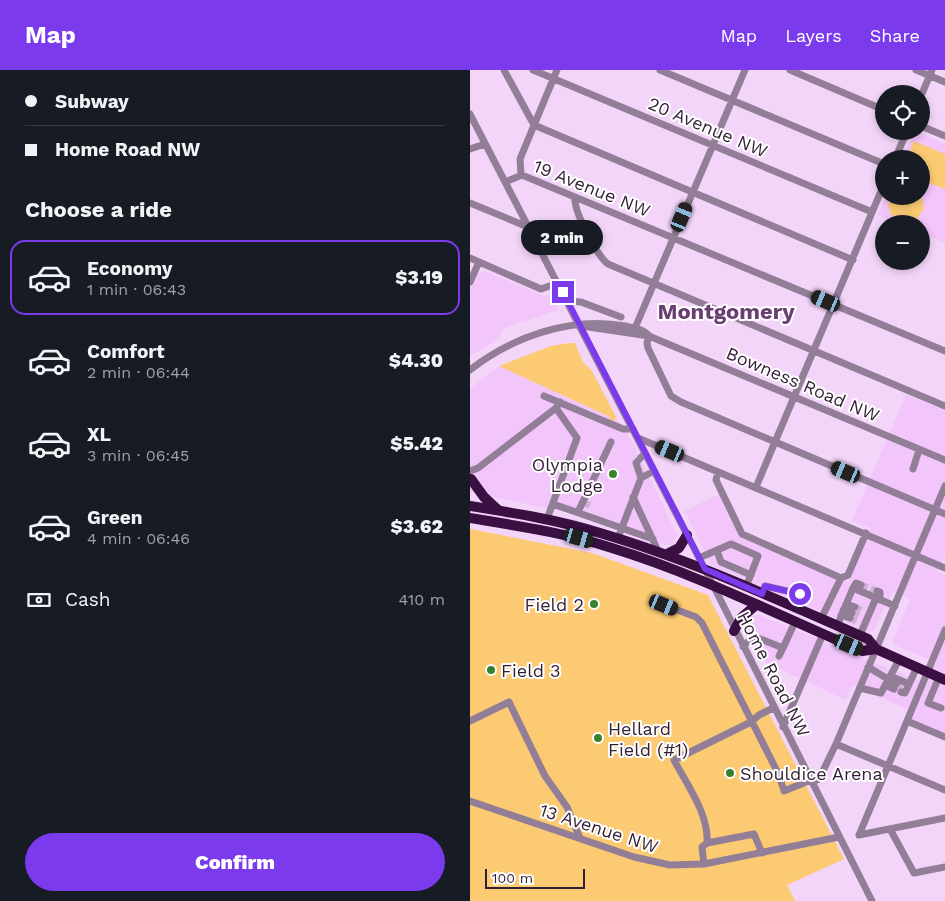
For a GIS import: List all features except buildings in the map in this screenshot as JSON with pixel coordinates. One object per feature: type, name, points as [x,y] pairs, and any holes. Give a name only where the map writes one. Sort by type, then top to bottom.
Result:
[{"type":"highway","points":[[470,478],[484,497],[499,511]]},
{"type":"highway","points":[[470,506],[547,520],[618,538],[662,553],[705,569],[860,635],[868,639],[876,649],[942,678]]},
{"type":"highway","points":[[470,518],[579,538],[614,548],[714,587],[862,651],[876,649]]},
{"type":"highway","points":[[662,553],[679,548],[687,535]]},
{"type":"highway","points":[[734,631],[741,618],[756,605]]},
{"type":"street","points":[[504,70],[534,125],[853,260]]},
{"type":"street","name":"20 Avenue NW","points":[[533,70],[872,212]]},
{"type":"street","points":[[521,174],[520,159],[557,70]]},
{"type":"street","points":[[660,70],[875,160]]},
{"type":"street","points":[[635,328],[745,70]]},
{"type":"street","points":[[790,70],[875,106]]},
{"type":"street","points":[[916,70],[931,73],[945,82]]},
{"type":"street","points":[[926,85],[931,73]]},
{"type":"street","name":"Home Road NW","points":[[470,114],[705,569],[742,647],[872,901]]},
{"type":"street","points":[[930,130],[945,136]]},
{"type":"street","points":[[470,149],[485,144]]},
{"type":"street","name":"19 Avenue NW","points":[[505,182],[521,174],[945,351]]},
{"type":"street","points":[[575,197],[576,207],[602,260],[945,406]]},
{"type":"street","points":[[470,203],[528,227]]},
{"type":"street","points":[[756,487],[875,205]]},
{"type":"street","points":[[470,258],[541,289],[558,283]]},
{"type":"street","points":[[470,282],[479,262]]},
{"type":"street","points":[[567,301],[581,302],[621,317]]},
{"type":"street","name":"Bowness Road NW","points":[[471,368],[497,351],[524,338],[547,331],[605,323],[635,328],[649,336],[945,460]]},
{"type":"street","name":"Bowness Road NW","points":[[579,326],[634,336],[649,336]]},
{"type":"street","points":[[649,336],[648,348],[671,396],[945,514]]},
{"type":"street","points":[[544,396],[558,405],[623,429],[633,429]]},
{"type":"street","points":[[470,478],[478,468],[558,405]]},
{"type":"street","points":[[547,520],[577,438],[558,405]]},
{"type":"street","points":[[638,438],[945,568]]},
{"type":"street","points":[[582,511],[589,487],[611,442]]},
{"type":"street","points":[[913,469],[919,450]]},
{"type":"street","points":[[641,478],[636,463],[645,453]]},
{"type":"street","points":[[618,538],[641,478],[654,471]]},
{"type":"street","points":[[718,472],[716,480],[742,534],[841,578]]},
{"type":"street","points":[[589,487],[590,497]]},
{"type":"street","points":[[664,605],[696,617],[702,623],[784,791],[819,779],[836,744],[944,490]]},
{"type":"street","points":[[633,497],[653,539],[662,553]]},
{"type":"street","points":[[553,504],[582,511],[653,539]]},
{"type":"street","points":[[821,618],[841,578],[848,575],[866,533]]},
{"type":"street","points":[[699,558],[731,544],[758,556],[746,587]]},
{"type":"street","points":[[716,552],[721,562],[751,575]]},
{"type":"street","points":[[837,626],[856,583],[862,585]]},
{"type":"street","points":[[762,594],[765,586],[800,594],[794,607]]},
{"type":"street","points":[[853,588],[878,596],[894,606]]},
{"type":"street","points":[[860,635],[863,618],[878,596]]},
{"type":"street","points":[[844,610],[852,613],[844,610]]},
{"type":"street","points":[[779,656],[795,622]]},
{"type":"street","points":[[945,630],[859,835],[945,818]]},
{"type":"street","points":[[783,727],[823,634]]},
{"type":"street","points":[[742,647],[753,636],[783,648]]},
{"type":"street","points":[[860,688],[881,693],[899,660]]},
{"type":"street","points":[[868,667],[902,687]]},
{"type":"street","points":[[902,687],[916,668]]},
{"type":"street","points":[[941,708],[928,703],[942,678]]},
{"type":"street","points":[[888,680],[902,687]]},
{"type":"street","points":[[470,721],[509,702],[544,776],[567,807],[580,838]]},
{"type":"street","points":[[707,843],[708,832],[703,816],[674,760],[751,722],[773,708]]},
{"type":"street","points":[[906,721],[945,737]]},
{"type":"street","points":[[836,744],[945,790]]},
{"type":"street","name":"13 Avenue NW","points":[[470,801],[634,857],[670,865],[704,864],[839,837]]},
{"type":"street","points":[[890,828],[914,873],[945,867]]},
{"type":"street","points":[[704,864],[702,847],[707,843],[754,834],[762,853]]},
{"type":"shaded area","points":[[930,138],[945,144],[945,243],[930,237],[930,215],[878,215],[882,205],[930,205],[930,150],[907,150],[911,140],[930,140]]},
{"type":"shaded area","points":[[914,141],[945,154],[945,189],[930,183],[930,150],[910,150]]},
{"type":"shaded area","points":[[888,205],[923,205],[924,208],[920,215],[891,215]]},
{"type":"shaded area","points":[[485,271],[544,296],[552,294],[559,310],[523,322],[522,320],[504,329],[495,341],[470,356],[470,291],[477,274]]},
{"type":"shaded area","points":[[575,343],[583,362],[592,371],[616,417],[614,421],[609,421],[610,417],[499,366],[551,346]]},
{"type":"shaded area","points":[[499,366],[615,420],[616,417],[634,445],[677,535],[673,546],[645,541],[579,515],[470,492],[470,389]]},
{"type":"shaded area","points":[[906,395],[945,410],[945,556],[938,572],[945,575],[945,734],[907,717],[909,710],[852,685],[846,700],[757,658],[747,634],[748,620],[751,616],[759,615],[922,682],[931,660],[892,644],[910,599],[893,591],[873,631],[869,632],[711,565],[685,511],[719,494],[741,538],[848,582],[871,528],[852,521]]},
{"type":"shaded area","points":[[470,529],[592,553],[708,595],[844,859],[787,885],[795,901],[470,901]]},
{"type":"tunnel","points":[[585,507],[590,497]]},
{"type":"tunnel","points":[[861,585],[877,591]]},
{"type":"tunnel","points":[[855,607],[862,611]]},
{"type":"tunnel","points":[[852,613],[860,617]]},
{"type":"tunnel","points":[[850,618],[858,622]]},
{"type":"tunnel","points":[[896,684],[903,687]]},
{"type":"place","name":"Olympia Lodge","points":[[613,474]]},
{"type":"place","name":"Field 2","points":[[594,604]]},
{"type":"place","name":"Field 3","points":[[491,670]]},
{"type":"place","name":"Hellard Field (#1)","points":[[598,738]]},
{"type":"place","name":"Shouldice Arena","points":[[730,773]]},
{"type":"district","name":"Montgomery","points":[[726,311]]},
{"type":"route","points":[[563,292],[705,569],[762,594],[765,586],[800,594]]}]
